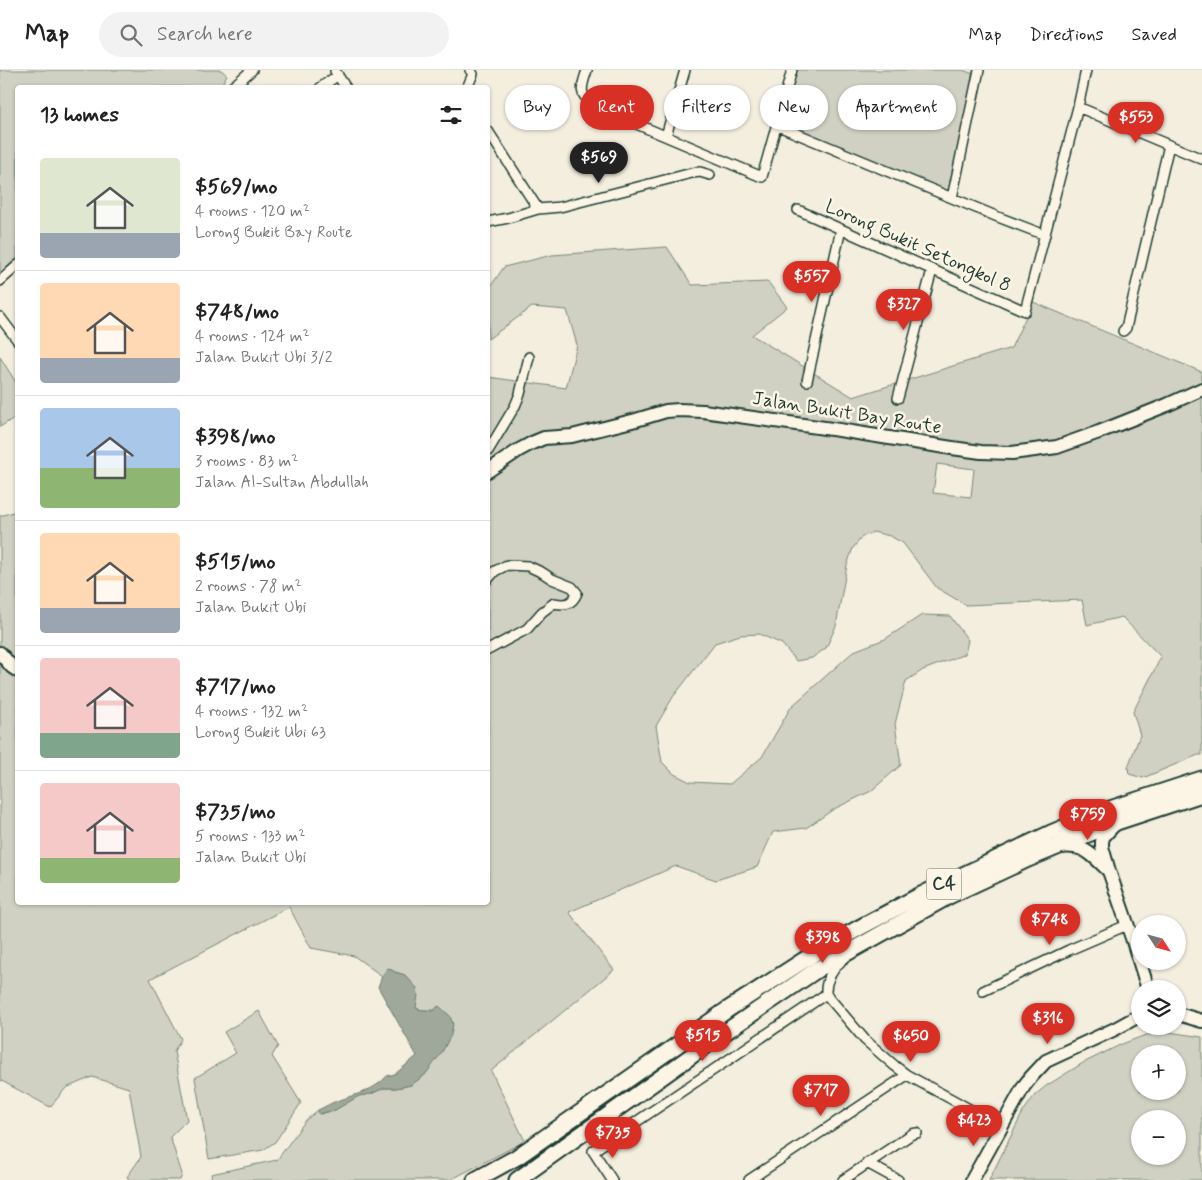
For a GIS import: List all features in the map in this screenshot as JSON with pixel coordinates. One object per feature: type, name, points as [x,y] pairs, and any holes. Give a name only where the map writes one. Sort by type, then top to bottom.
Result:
[{"type":"main road","name":"C4","points":[[475,1180],[517,1157],[727,1010],[815,953],[859,928],[921,895],[1051,833],[1108,810],[1202,779]]},
{"type":"main road","name":"C4","points":[[517,1180],[818,968],[950,896],[1054,848],[1117,822],[1202,794]]},
{"type":"street","points":[[234,85],[252,70]]},
{"type":"street","points":[[587,70],[582,89],[585,99],[594,106],[762,177],[775,130]]},
{"type":"street","points":[[666,136],[685,70]]},
{"type":"street","points":[[788,85],[792,70]]},
{"type":"street","points":[[952,198],[979,70]]},
{"type":"street","points":[[788,130],[1045,235],[1086,70]]},
{"type":"street","points":[[469,85],[472,71]]},
{"type":"street","points":[[323,85],[336,72],[344,85]]},
{"type":"street","points":[[1078,107],[1202,159]]},
{"type":"street","points":[[490,134],[538,209]]},
{"type":"street","points":[[1124,331],[1169,145]]},
{"type":"street","points":[[490,222],[538,209],[560,207],[692,173],[700,172],[710,175]]},
{"type":"street","name":"Lorong Bukit Setongkol 8","points":[[798,210],[1025,311],[1045,235]]},
{"type":"street","points":[[807,381],[841,229]]},
{"type":"street","points":[[0,281],[15,267]]},
{"type":"street","points":[[898,398],[932,270]]},
{"type":"street","points":[[0,317],[15,337]]},
{"type":"street","points":[[490,444],[516,406],[529,357]]},
{"type":"street","name":"Jalan Bukit Bay Route","points":[[490,470],[519,450],[544,438],[572,436],[666,411],[679,410],[703,410],[952,448],[981,452],[1012,453],[1057,447],[1108,429],[1202,389]]},
{"type":"street","points":[[490,577],[495,571],[507,565],[528,566],[572,587],[577,593],[574,600],[564,605],[554,603],[542,612],[527,629],[490,649]]},
{"type":"street","points":[[0,653],[15,669]]},
{"type":"street","points":[[1117,822],[1103,837],[1102,848],[1145,980]]},
{"type":"street","points":[[1054,848],[1079,847],[1089,853],[1109,871]]},
{"type":"street","points":[[983,991],[1127,925]]},
{"type":"street","points":[[854,949],[835,967],[828,979],[825,988],[826,994],[866,1040],[907,1075],[1001,1127]]},
{"type":"street","points":[[612,1180],[593,1151],[826,994]]},
{"type":"street","points":[[1186,1016],[1202,1021]]},
{"type":"street","points":[[972,1180],[1024,1086],[1046,1061],[1131,1020]]},
{"type":"street","points":[[749,1180],[907,1075]]},
{"type":"street","points":[[842,1180],[912,1134],[917,1133]]},
{"type":"street","points":[[867,1163],[898,1180]]},
{"type":"shaded area","points":[[0,70],[221,70],[227,75],[221,85],[15,85],[15,260],[0,274]]},
{"type":"shaded area","points":[[789,70],[963,70],[978,76],[973,90],[948,202],[774,130],[828,130],[828,85],[785,85]]},
{"type":"shaded area","points":[[667,247],[692,285],[768,282],[787,307],[752,335],[853,397],[1011,348],[1033,302],[1202,372],[1202,755],[1143,778],[1129,774],[1128,767],[1140,735],[1133,712],[1161,657],[1122,617],[1087,625],[1082,600],[966,605],[937,588],[903,543],[890,536],[873,532],[862,537],[853,548],[847,565],[836,626],[826,648],[812,658],[796,661],[782,644],[759,634],[740,635],[715,643],[673,697],[656,726],[662,762],[674,774],[690,782],[730,784],[762,757],[791,707],[854,651],[885,639],[922,615],[950,616],[968,640],[965,654],[923,670],[906,681],[895,724],[901,765],[871,791],[834,809],[806,828],[773,832],[757,867],[716,880],[676,866],[569,912],[614,970],[491,1071],[525,1141],[450,1180],[212,1180],[211,1174],[277,1160],[306,1120],[318,1110],[320,1114],[335,1110],[358,1096],[371,1094],[384,1088],[411,1085],[436,1010],[420,1010],[416,1008],[405,975],[388,968],[382,976],[354,956],[311,948],[289,907],[150,979],[181,1039],[174,1051],[187,1120],[170,1137],[182,1174],[180,1180],[130,1180],[127,1177],[141,1157],[129,1088],[92,1077],[66,1088],[50,1107],[0,1080],[0,516],[15,512],[15,905],[490,905],[490,377],[566,388],[577,345],[567,310],[532,307],[490,338],[490,287],[504,267],[552,255]],"holes":[[[937,464],[974,469],[971,497],[933,493]]]},
{"type":"shaded area","points":[[0,357],[15,381],[15,417],[0,427]]},
{"type":"shaded area","points":[[388,968],[405,975],[417,988],[416,1008],[434,1011],[439,1006],[450,1016],[453,1024],[451,1035],[442,1052],[425,1075],[411,1085],[384,1088],[371,1094],[359,1096],[335,1110],[319,1114],[318,1110],[331,1103],[377,1085],[387,1076],[395,1074],[417,1056],[378,987],[382,976]]},
{"type":"shaded area","points":[[259,1011],[278,1046],[272,1056],[301,1103],[275,1142],[263,1150],[209,1159],[195,1078],[236,1053],[224,1032]]},
{"type":"shaded area","points":[[1147,1035],[1186,1035],[1202,1037],[1202,1180],[989,1180],[1023,1112],[1035,1095],[1083,1063],[1122,1044]]}]
